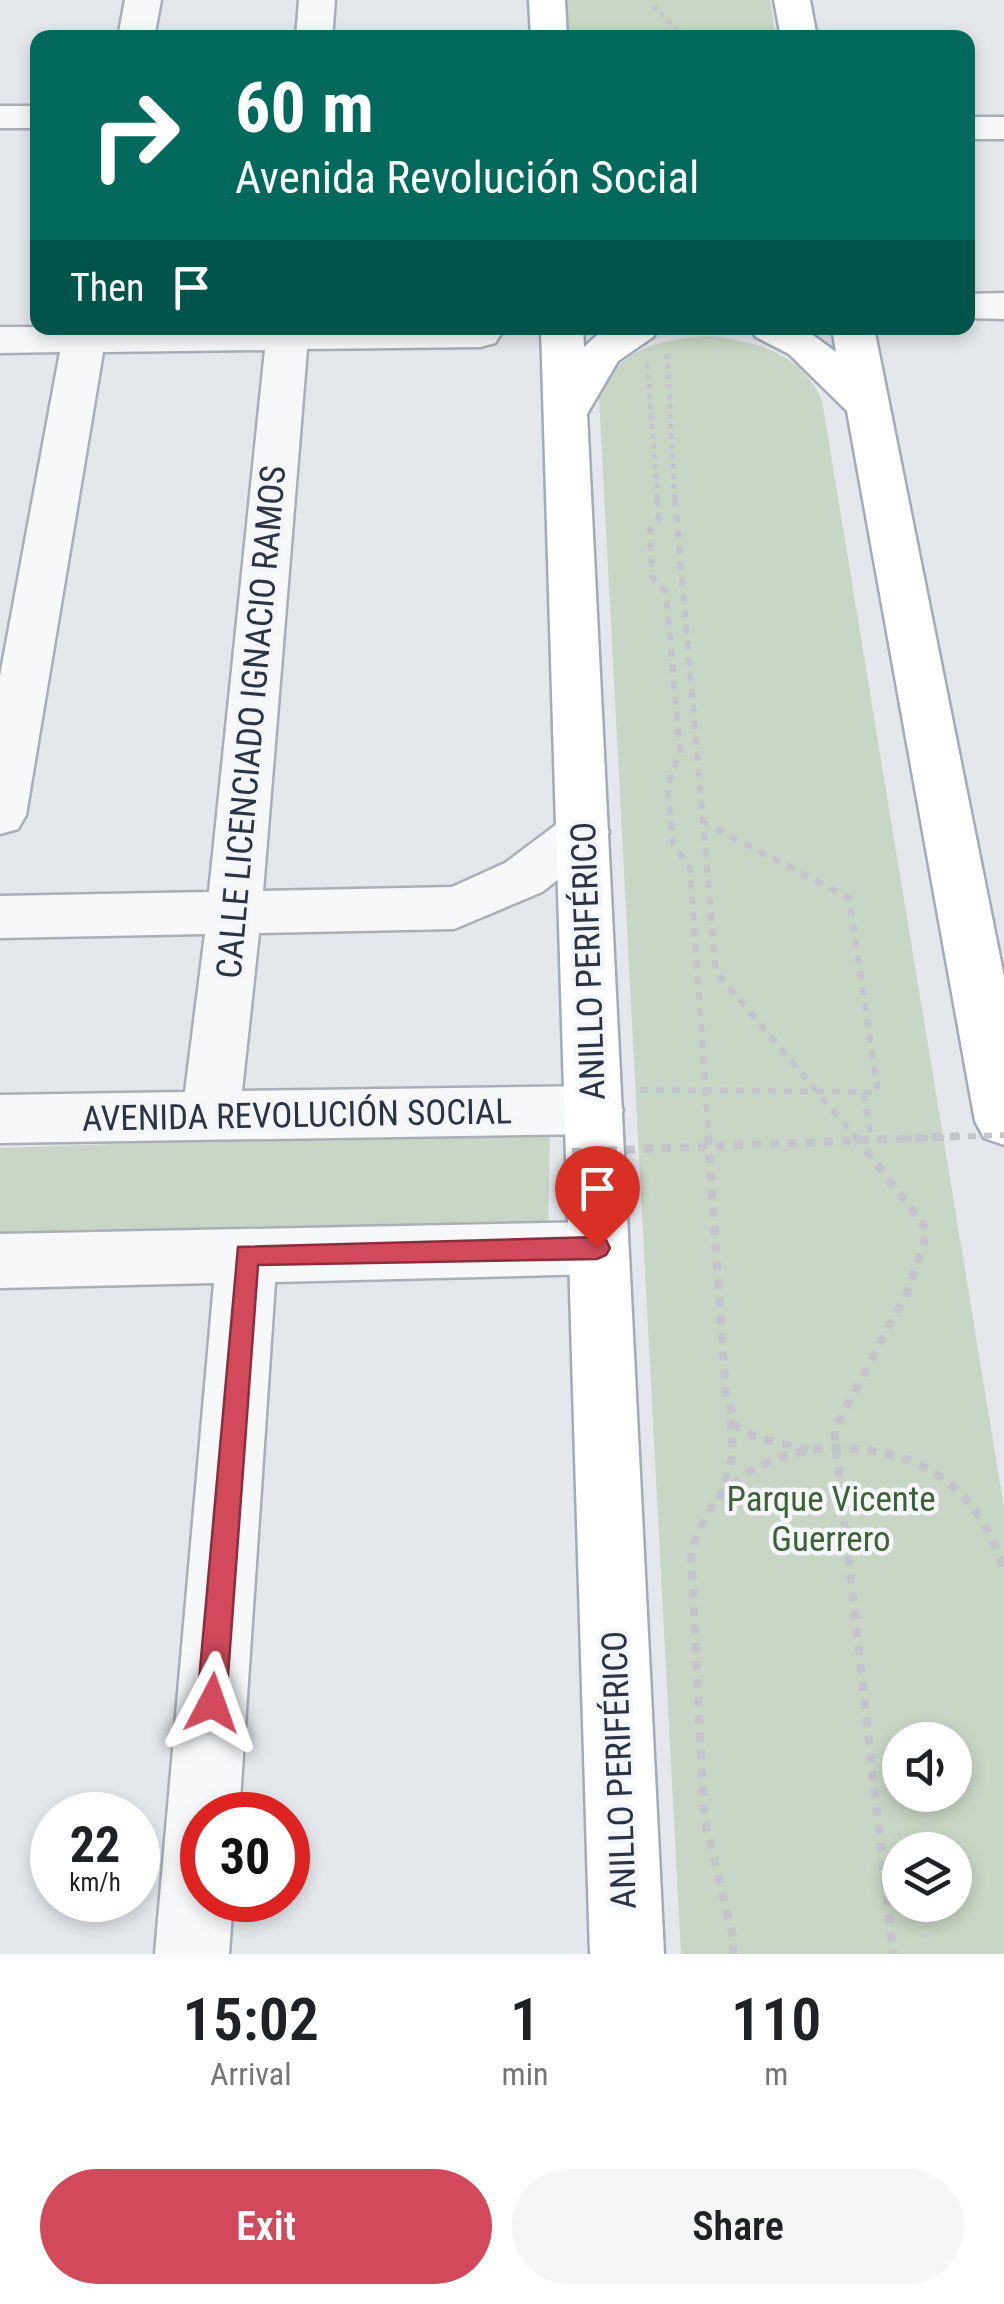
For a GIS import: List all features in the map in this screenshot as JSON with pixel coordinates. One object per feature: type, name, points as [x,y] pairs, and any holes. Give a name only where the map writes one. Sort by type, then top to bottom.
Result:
[{"type":"main road","points":[[547,0],[549,30]]},
{"type":"main road","points":[[792,0],[798,30]]},
{"type":"main road","name":"ANILLO PERIFÉRICO","points":[[562,335],[584,832],[587,1117],[597,1248],[627,1954]]},
{"type":"main road","points":[[565,416],[592,364],[620,335]]},
{"type":"main road","points":[[626,335],[650,348]]},
{"type":"main road","points":[[785,335],[804,344],[867,406]]},
{"type":"main road","points":[[853,335],[1002,1109]]},
{"type":"street","points":[[137,30],[143,0]]},
{"type":"street","points":[[315,30],[317,0]]},
{"type":"street","points":[[0,117],[30,117]]},
{"type":"street","points":[[975,128],[1004,128]]},
{"type":"street","points":[[975,306],[1004,306]]},
{"type":"street","points":[[0,340],[61,335]]},
{"type":"street","points":[[0,815],[86,335]]},
{"type":"street","name":"CALLE LICENCIADO IGNACIO RAMOS","points":[[211,1116],[234,914],[288,335]]},
{"type":"street","points":[[0,917],[454,908],[504,890],[543,869],[584,832]]},
{"type":"street","name":"AVENIDA REVOLUCIÓN SOCIAL","points":[[11,1125],[211,1116],[587,1117]]},
{"type":"street","points":[[0,1261],[597,1248]]},
{"type":"street","points":[[205,1792],[247,1254]]},
{"type":"street","points":[[192,1954],[195,1922]]},
{"type":"path","points":[[653,6],[678,30]]},
{"type":"path","points":[[650,348],[668,415],[716,972],[895,1184],[928,1231],[907,1293],[834,1430],[893,1954]]},
{"type":"path","points":[[650,348],[660,519],[650,530],[652,577],[666,592],[680,752],[666,787],[673,844],[690,868],[733,1454],[718,1500]]},
{"type":"path","points":[[587,1117],[816,1093],[878,1092],[849,898],[704,823]]},
{"type":"path","points":[[864,1093],[871,1140]]},
{"type":"path","points":[[587,1117],[871,1140],[1002,1109]]},
{"type":"path","points":[[729,1413],[736,1426],[756,1436],[808,1450],[870,1451],[910,1460],[953,1486],[986,1527],[1004,1570]]},
{"type":"path","points":[[733,1954],[734,1941],[704,1818],[691,1550],[704,1514],[718,1500],[770,1461],[808,1450]]},
{"type":"green space","points":[[562,0],[770,0],[775,30],[564,30]]},
{"type":"green space","name":"Parque Vicente Guerrero","points":[[726,338],[776,352],[802,371],[822,401],[1004,1507],[1004,1954],[681,1954],[599,397],[607,380],[629,357],[673,340]]},
{"type":"green space","points":[[550,1129],[548,1244],[0,1257],[0,1148]]},
{"type":"route","points":[[212,1703],[247,1254],[597,1248]]}]
